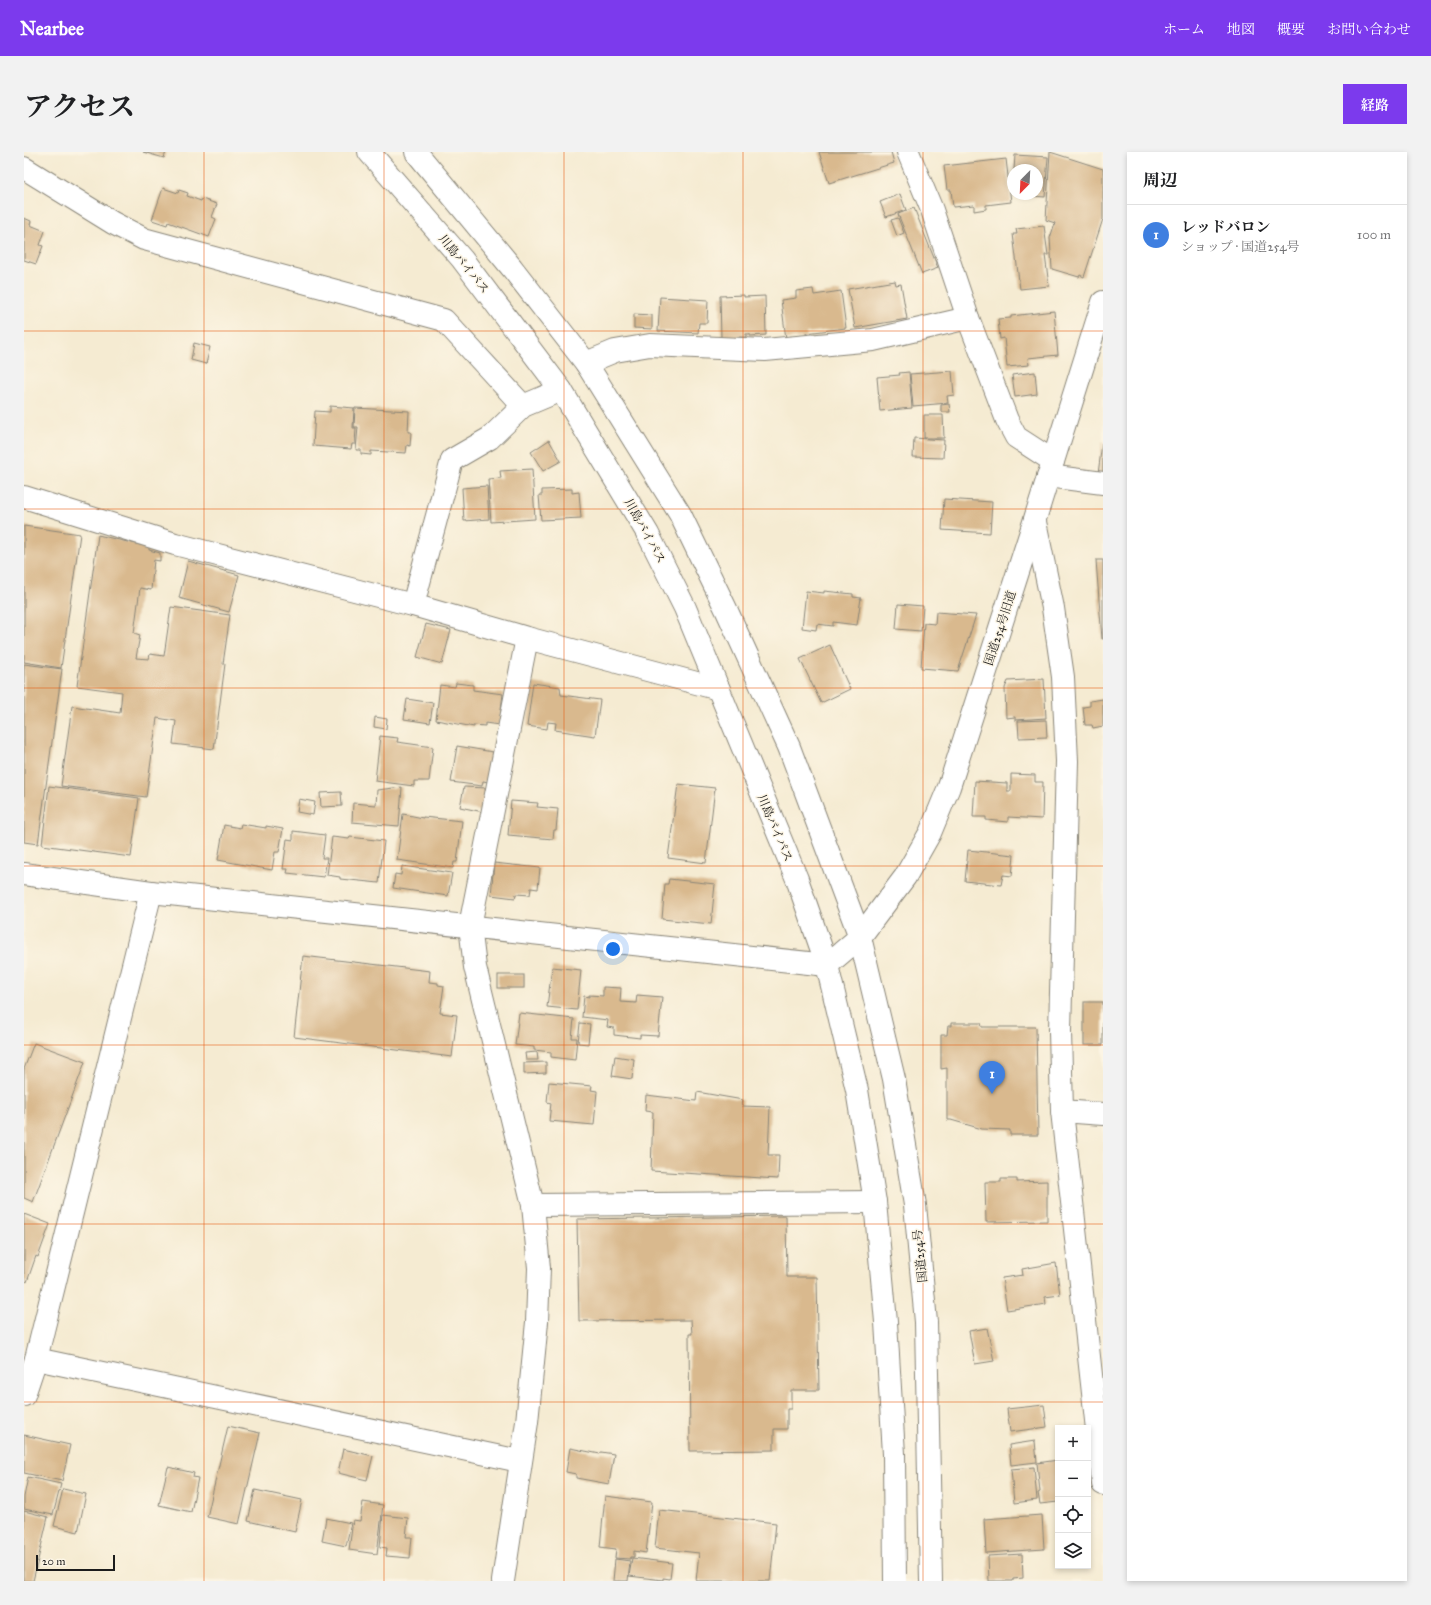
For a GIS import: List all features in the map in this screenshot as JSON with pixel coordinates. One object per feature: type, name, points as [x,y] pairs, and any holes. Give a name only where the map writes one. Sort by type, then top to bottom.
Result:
[{"type":"main road","name":"川島バイパス","points":[[369,152],[462,259],[562,390],[648,534],[686,608],[797,880],[827,965]]},
{"type":"main road","points":[[416,152],[512,268],[586,363],[680,514],[726,609],[789,747],[860,938]]},
{"type":"main road","points":[[908,152],[932,210],[968,318],[1007,420],[1016,437],[1051,468],[1103,483]]},
{"type":"main road","points":[[24,168],[114,223],[144,239],[444,320],[523,406]]},
{"type":"main road","name":"国道254号旧道","points":[[827,965],[860,938],[905,877],[930,833],[949,786],[1103,302]]},
{"type":"main road","points":[[586,363],[615,351],[650,345],[765,350],[873,340],[968,318]]},
{"type":"main road","points":[[413,605],[452,460],[490,438],[523,406],[562,390]]},
{"type":"main road","points":[[24,497],[175,544],[413,605],[527,638],[719,690]]},
{"type":"main road","points":[[1034,522],[1053,608],[1062,677],[1067,762],[1060,1031],[1062,1111],[1103,1484]]},
{"type":"main road","points":[[503,1581],[527,1422],[537,1322],[539,1268],[533,1205],[475,967],[470,926],[527,638]]},
{"type":"main road","points":[[24,874],[151,892],[827,965],[857,1090],[875,1202],[886,1322],[894,1454],[895,1581]]},
{"type":"main road","points":[[24,1395],[36,1359],[151,892]]},
{"type":"main road","name":"国道254号","points":[[860,938],[894,1079],[915,1205],[926,1322],[931,1581]]},
{"type":"main road","points":[[1062,1111],[1103,1114]]},
{"type":"main road","points":[[533,1205],[875,1202]]},
{"type":"main road","points":[[36,1359],[520,1462]]},
{"type":"building","points":[[143,152],[166,152],[164,158]]},
{"type":"building","points":[[819,152],[891,152],[894,163],[829,183]]},
{"type":"building","points":[[1050,152],[1103,169],[1103,219],[1084,277],[1080,275],[1079,277],[1052,269],[1050,238],[1055,223],[1046,220]]},
{"type":"building","points":[[1015,155],[1048,157],[1045,197],[1043,197],[1043,164],[1014,164]]},
{"type":"building","points":[[1006,159],[1007,200],[1011,200],[1011,202],[986,205],[986,209],[974,211],[974,205],[953,207],[951,190],[947,190],[944,166]]},
{"type":"building","points":[[163,188],[178,193],[179,190],[188,193],[187,196],[201,201],[202,199],[217,204],[212,217],[216,219],[209,237],[168,222],[167,225],[152,220]]},
{"type":"building","points":[[900,194],[906,210],[886,217],[880,202]]},
{"type":"building","points":[[914,208],[938,268],[922,274],[898,214]]},
{"type":"building","points":[[24,218],[31,221],[30,225],[45,231],[40,245],[43,246],[36,264],[24,260]]},
{"type":"building","points":[[898,218],[904,233],[897,236],[891,220]]},
{"type":"building","points":[[1044,226],[1048,255],[1045,255],[1049,286],[1020,289],[1013,234],[1017,234],[1016,229]]},
{"type":"building","points":[[895,281],[896,285],[901,284],[907,319],[855,328],[848,289]]},
{"type":"building","points":[[813,289],[814,295],[841,291],[846,328],[806,333],[807,337],[786,339],[781,300],[796,298],[796,291]]},
{"type":"building","points":[[744,295],[744,297],[765,296],[766,335],[750,336],[750,334],[746,334],[746,337],[721,338],[720,296]]},
{"type":"building","points":[[660,297],[708,300],[707,323],[699,323],[698,333],[658,331]]},
{"type":"building","points":[[1054,311],[1058,355],[1028,358],[1029,365],[1007,367],[1004,338],[1000,339],[998,319]]},
{"type":"building","points":[[634,314],[652,315],[652,329],[634,328]]},
{"type":"building","points":[[194,343],[210,347],[206,364],[191,360]]},
{"type":"building","points":[[952,371],[954,395],[947,396],[948,403],[913,406],[910,374]]},
{"type":"building","points":[[909,372],[912,408],[880,411],[877,377],[900,375],[899,373]]},
{"type":"building","points":[[1035,372],[1037,394],[1015,397],[1012,375]]},
{"type":"building","points":[[949,404],[950,412],[941,412],[941,405]]},
{"type":"building","points":[[330,406],[354,408],[353,428],[356,428],[355,444],[352,444],[351,449],[313,446],[315,411],[330,412]]},
{"type":"building","points":[[355,408],[409,411],[408,432],[411,432],[410,446],[407,445],[406,453],[371,451],[371,455],[361,454],[361,450],[356,450],[358,427],[354,427]]},
{"type":"building","points":[[924,415],[943,415],[944,438],[924,438]]},
{"type":"building","points":[[914,438],[944,440],[943,458],[913,457]]},
{"type":"building","points":[[549,440],[561,461],[543,471],[531,452]]},
{"type":"building","points":[[1103,443],[1103,475],[1098,474]]},
{"type":"building","points":[[532,469],[535,519],[491,522],[488,479],[501,478],[500,471]]},
{"type":"building","points":[[487,486],[489,519],[464,521],[462,488]]},
{"type":"building","points":[[572,489],[572,493],[579,492],[581,518],[541,520],[539,495],[542,495],[542,490]]},
{"type":"building","points":[[944,499],[992,502],[990,533],[942,530]]},
{"type":"building","points":[[24,526],[80,534],[61,668],[24,662]]},
{"type":"building","points":[[98,535],[149,547],[149,550],[160,553],[160,561],[154,560],[151,590],[140,588],[134,633],[140,635],[136,658],[149,659],[150,654],[164,656],[171,607],[230,615],[214,749],[173,744],[176,721],[157,718],[146,797],[61,786],[72,706],[120,713],[122,692],[77,686]]},
{"type":"building","points":[[1096,560],[1103,560],[1103,639],[1102,639]]},
{"type":"building","points":[[188,561],[239,575],[229,612],[179,598]]},
{"type":"building","points":[[806,591],[853,594],[853,597],[861,598],[857,625],[833,622],[833,626],[817,624],[816,630],[802,628]]},
{"type":"building","points":[[898,604],[923,606],[921,631],[896,629]]},
{"type":"building","points":[[936,612],[976,615],[958,671],[921,668],[924,623],[935,624]]},
{"type":"building","points":[[426,624],[451,630],[442,664],[417,657]]},
{"type":"building","points":[[830,645],[850,689],[821,703],[800,659]]},
{"type":"building","points":[[24,664],[62,669],[38,844],[24,842]]},
{"type":"building","points":[[1044,679],[1046,718],[1015,720],[1015,717],[1006,718],[1005,688],[1008,681]]},
{"type":"building","points":[[456,683],[473,685],[473,690],[503,694],[499,725],[485,723],[485,726],[474,725],[474,727],[436,720],[440,685],[455,687]]},
{"type":"building","points":[[533,683],[560,687],[561,695],[600,700],[595,736],[555,730],[556,723],[548,722],[547,729],[527,726]]},
{"type":"building","points":[[407,699],[433,703],[430,723],[404,719]]},
{"type":"building","points":[[1103,699],[1103,726],[1093,728],[1092,725],[1085,725],[1083,707],[1090,706],[1090,701]]},
{"type":"building","points":[[375,717],[387,719],[386,729],[374,727]]},
{"type":"building","points":[[1046,720],[1047,737],[1019,738],[1018,721]]},
{"type":"building","points":[[380,736],[398,738],[397,742],[433,747],[429,781],[414,781],[414,786],[375,781]]},
{"type":"building","points":[[457,746],[493,752],[489,782],[483,781],[482,786],[451,782]]},
{"type":"building","points":[[1011,774],[1035,775],[1035,782],[1043,782],[1042,819],[1008,817],[1008,822],[986,820],[986,817],[973,817],[975,781],[1007,783],[1007,791],[1011,791]]},
{"type":"building","points":[[678,784],[715,788],[706,863],[668,858]]},
{"type":"building","points":[[49,786],[139,798],[131,857],[42,845]]},
{"type":"building","points":[[402,787],[399,826],[352,822],[353,803],[376,805],[377,790]]},
{"type":"building","points":[[464,787],[488,788],[483,812],[460,807]]},
{"type":"building","points":[[341,792],[342,806],[321,807],[320,793]]},
{"type":"building","points":[[299,799],[315,802],[313,815],[297,812]]},
{"type":"building","points":[[511,801],[538,803],[537,807],[558,809],[556,830],[554,830],[553,839],[508,835]]},
{"type":"building","points":[[403,814],[423,818],[462,821],[457,862],[454,862],[453,868],[397,860]]},
{"type":"building","points":[[241,824],[283,829],[279,852],[275,852],[272,870],[218,860],[224,825],[240,828]]},
{"type":"building","points":[[293,831],[325,835],[322,858],[327,858],[324,877],[287,873],[288,869],[283,869],[287,839],[293,840]]},
{"type":"building","points":[[332,837],[349,839],[350,837],[384,841],[379,883],[340,879],[340,877],[327,875]]},
{"type":"building","points":[[968,850],[1014,855],[1012,876],[1003,875],[1001,885],[965,881]]},
{"type":"building","points":[[494,863],[540,868],[538,889],[531,888],[530,895],[516,894],[515,898],[491,895]]},
{"type":"building","points":[[402,866],[452,873],[448,896],[393,888],[395,874],[401,875]]},
{"type":"building","points":[[669,879],[715,884],[711,924],[662,919],[665,884],[668,884]]},
{"type":"building","points":[[303,956],[430,971],[429,982],[438,983],[438,985],[444,986],[440,1013],[457,1015],[452,1057],[294,1037]]},
{"type":"building","points":[[552,967],[581,970],[577,1010],[547,1007]]},
{"type":"building","points":[[498,975],[524,975],[524,988],[498,988]]},
{"type":"building","points":[[603,987],[621,988],[620,1002],[636,1003],[637,995],[662,997],[658,1036],[640,1035],[640,1038],[614,1035],[614,1028],[607,1027],[608,1020],[582,1017],[584,996],[603,996]]},
{"type":"building","points":[[1084,1002],[1103,1002],[1103,1045],[1084,1045]]},
{"type":"building","points":[[519,1013],[574,1019],[572,1038],[577,1038],[575,1060],[551,1057],[551,1052],[534,1050],[534,1047],[515,1045]]},
{"type":"building","points":[[580,1023],[590,1024],[588,1044],[578,1043]]},
{"type":"building","points":[[951,1023],[981,1023],[982,1027],[1036,1027],[1038,1135],[1010,1135],[1010,1130],[982,1129],[947,1120],[947,1068],[941,1069],[941,1035],[947,1035],[948,1026],[951,1026]]},
{"type":"building","points":[[34,1043],[85,1062],[33,1202],[24,1198],[24,1069]]},
{"type":"building","points":[[537,1052],[538,1060],[526,1060],[525,1053]]},
{"type":"building","points":[[615,1056],[634,1059],[632,1079],[612,1076]]},
{"type":"building","points":[[546,1062],[546,1073],[524,1074],[524,1063]]},
{"type":"building","points":[[549,1082],[592,1086],[591,1090],[597,1091],[594,1125],[549,1121],[551,1103],[547,1102]]},
{"type":"building","points":[[697,1092],[743,1100],[742,1106],[770,1107],[768,1155],[779,1155],[778,1179],[651,1171],[653,1112],[645,1111],[646,1095],[696,1101]]},
{"type":"building","points":[[1001,1179],[1017,1179],[1017,1182],[1047,1181],[1047,1221],[986,1222],[985,1182],[1001,1182]]},
{"type":"building","points":[[24,1214],[50,1224],[38,1257],[36,1256],[27,1282],[24,1280]]},
{"type":"building","points":[[786,1216],[787,1277],[817,1277],[819,1390],[791,1390],[791,1409],[787,1409],[787,1429],[774,1429],[774,1450],[690,1451],[689,1334],[692,1334],[691,1320],[579,1321],[577,1219]]},
{"type":"building","points":[[1056,1263],[1060,1295],[1045,1297],[1046,1304],[1007,1310],[1002,1278],[1023,1275],[1022,1269]]},
{"type":"building","points":[[987,1328],[994,1361],[975,1364],[969,1331]]},
{"type":"building","points":[[1044,1405],[1047,1427],[1010,1432],[1007,1409]]},
{"type":"building","points":[[228,1426],[260,1433],[239,1524],[207,1517]]},
{"type":"building","points":[[24,1435],[70,1445],[62,1481],[24,1473]]},
{"type":"building","points":[[1035,1441],[1037,1462],[1011,1465],[1009,1445]]},
{"type":"building","points":[[570,1448],[600,1454],[601,1452],[614,1454],[609,1484],[576,1478],[576,1474],[566,1472]]},
{"type":"building","points":[[343,1449],[373,1456],[367,1480],[338,1473]]},
{"type":"building","points":[[1055,1460],[1055,1502],[1040,1504],[1037,1463]]},
{"type":"building","points":[[168,1467],[194,1473],[193,1477],[198,1478],[191,1512],[159,1505]]},
{"type":"building","points":[[1034,1467],[1037,1500],[1014,1503],[1011,1469]]},
{"type":"building","points":[[28,1477],[61,1484],[53,1515],[24,1509],[24,1497]]},
{"type":"building","points":[[63,1489],[86,1494],[78,1532],[54,1526]]},
{"type":"building","points":[[255,1490],[302,1500],[295,1532],[248,1521]]},
{"type":"building","points":[[605,1496],[652,1502],[646,1553],[634,1551],[634,1557],[631,1557],[630,1559],[615,1558],[616,1549],[600,1547]]},
{"type":"building","points":[[363,1502],[383,1505],[377,1554],[349,1550],[353,1520],[360,1521]]},
{"type":"building","points":[[659,1510],[776,1523],[770,1581],[696,1581],[699,1553],[655,1548]]},
{"type":"building","points":[[24,1511],[48,1517],[33,1581],[24,1581]]},
{"type":"building","points":[[383,1515],[408,1518],[406,1537],[412,1537],[410,1558],[386,1556],[387,1548],[380,1547]]},
{"type":"building","points":[[1042,1515],[1044,1549],[986,1553],[984,1519]]},
{"type":"building","points":[[326,1518],[351,1523],[346,1546],[322,1541]]},
{"type":"building","points":[[1022,1554],[1023,1578],[1013,1579],[1013,1581],[989,1581],[988,1556]]},
{"type":"building","points":[[632,1558],[672,1563],[670,1579],[663,1578],[663,1580],[629,1576]]},
{"type":"building","points":[[615,1559],[630,1561],[628,1581],[613,1581]]},
{"type":"place","name":"レッドバロン","points":[[992,1094]]}]
